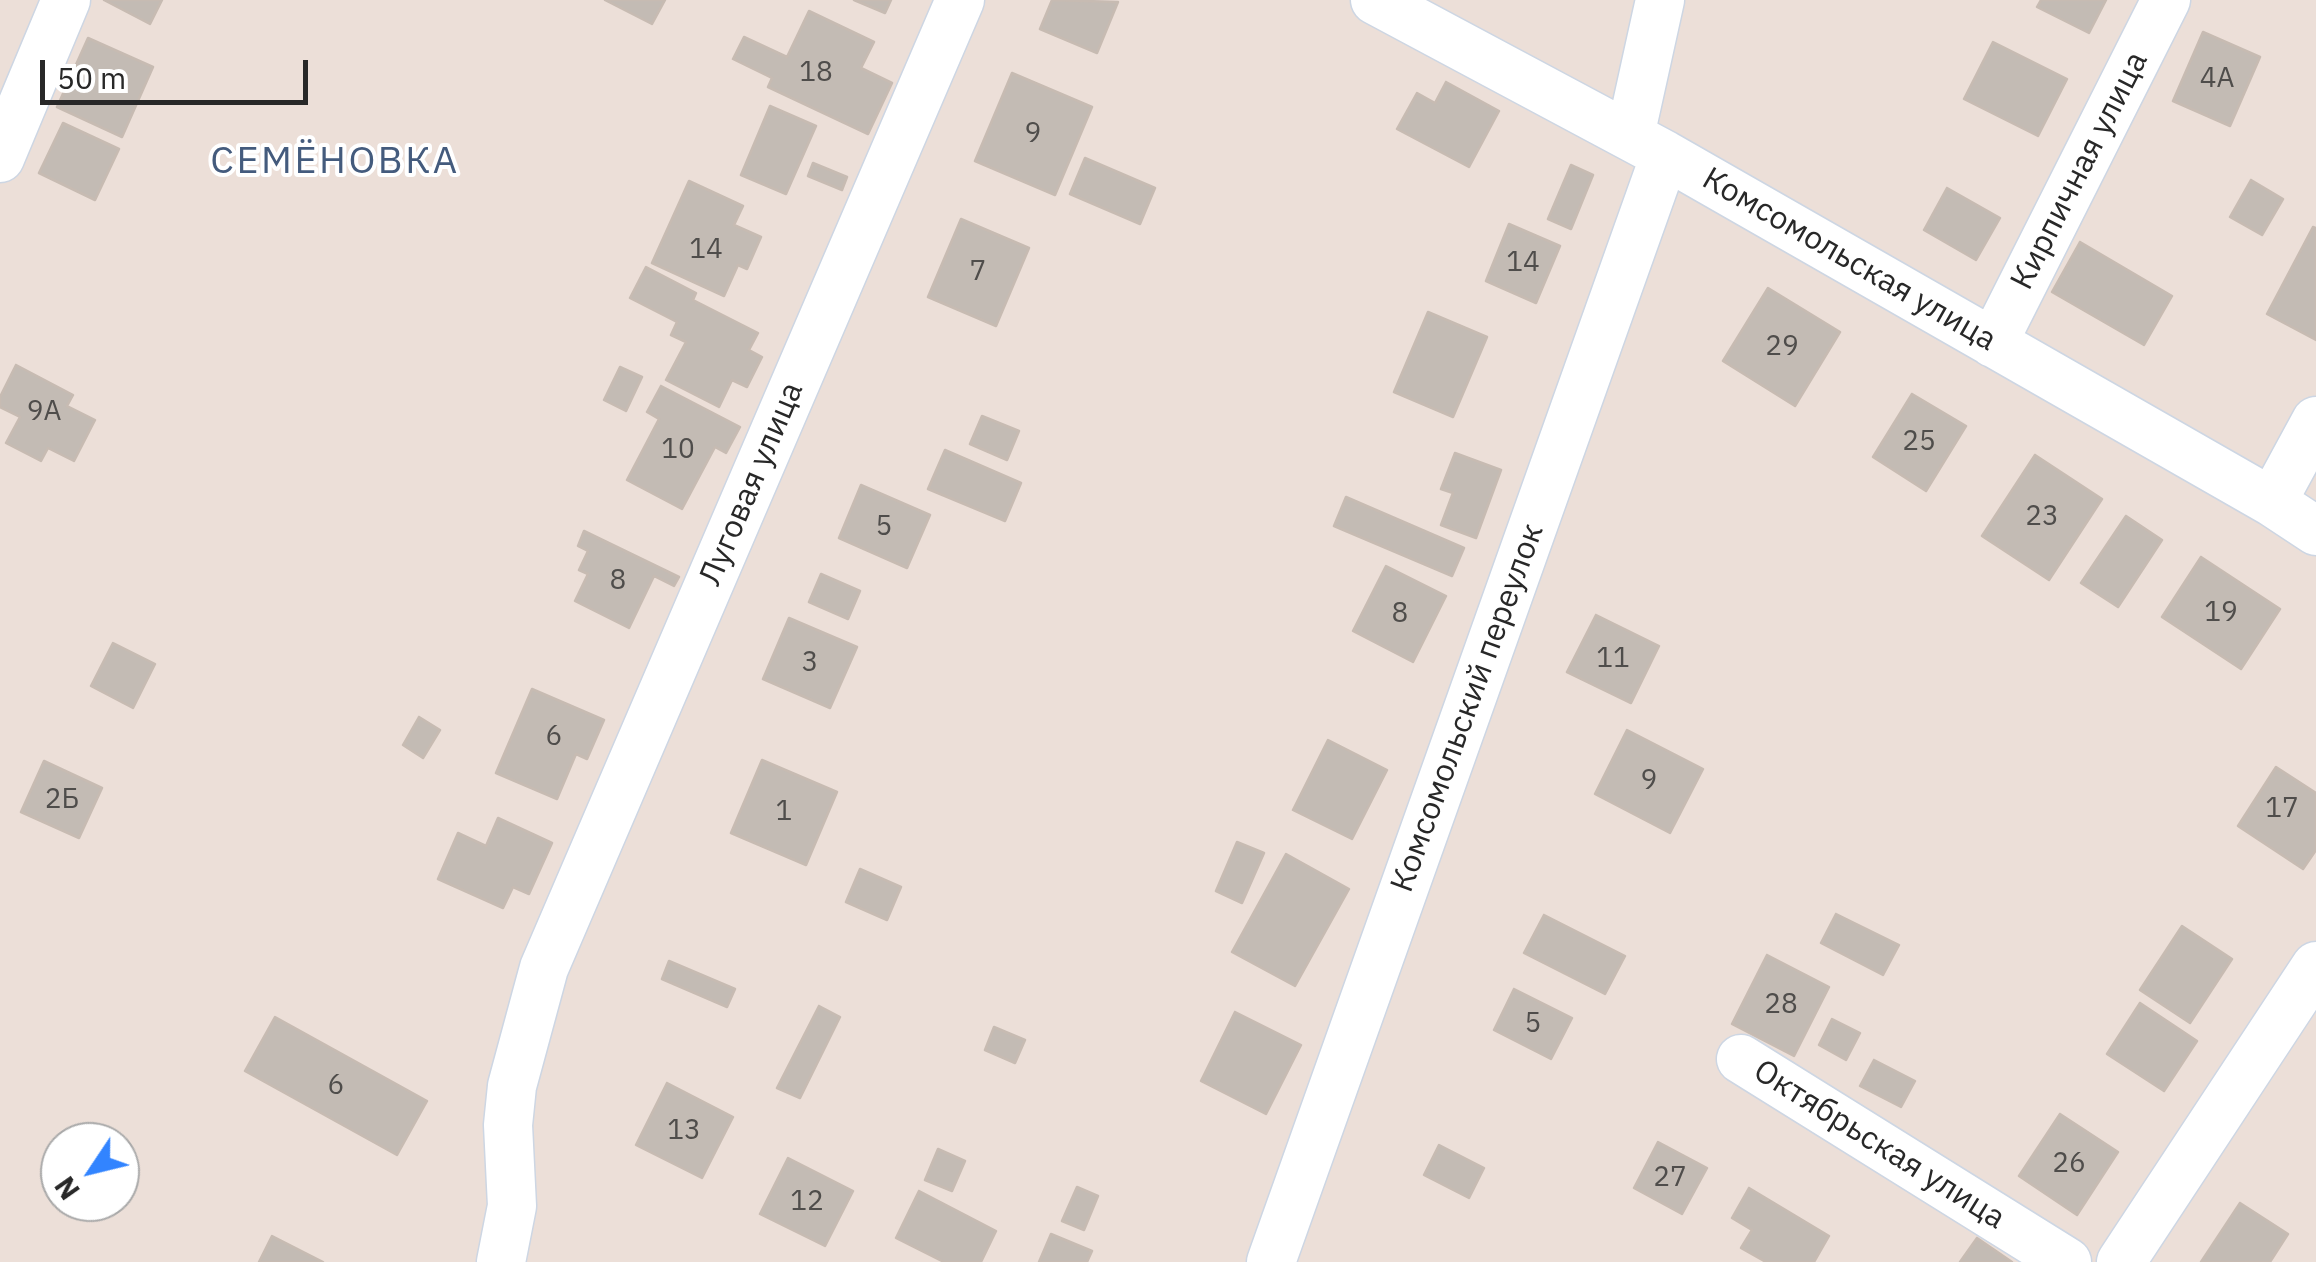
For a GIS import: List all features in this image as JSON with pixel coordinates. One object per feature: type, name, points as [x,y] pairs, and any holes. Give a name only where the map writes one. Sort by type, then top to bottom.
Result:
[{"type":"street","points":[[0,158],[66,0]]},
{"type":"street","name":"Луговая улица","points":[[501,1262],[512,1206],[508,1125],[512,1086],[544,968],[960,0]]},
{"type":"street","name":"Комсомольская улица","points":[[1375,0],[1648,145],[2272,502],[2316,531]]},
{"type":"street","name":"Комсомольский переулок","points":[[1271,1262],[1648,145],[1660,0]]},
{"type":"street","name":"Кирпичная улица","points":[[1993,342],[2166,0]]},
{"type":"street","points":[[2272,502],[2316,420]]},
{"type":"street","points":[[2122,1262],[2316,966]]},
{"type":"street","name":"Октябрьская улица","points":[[1741,1059],[2067,1262]]},
{"type":"building","points":[[104,0],[162,0],[150,24]]},
{"type":"building","points":[[605,0],[665,0],[652,24]]},
{"type":"building","points":[[854,0],[891,0],[885,13]]},
{"type":"building","points":[[1052,0],[1118,2],[1097,53],[1040,29]]},
{"type":"building","points":[[2041,0],[2106,0],[2089,33],[2037,7]]},
{"type":"building","points":[[809,11],[874,42],[861,68],[892,83],[868,134],[768,87],[772,78],[733,59],[744,37],[787,57]]},
{"type":"building","points":[[2203,32],[2260,57],[2230,126],[2173,101]]},
{"type":"building","points":[[88,38],[153,67],[122,137],[57,107]]},
{"type":"building","points":[[1993,42],[2067,79],[2038,136],[1964,99]]},
{"type":"building","points":[[1012,73],[1092,107],[1055,195],[975,161]]},
{"type":"building","points":[[1446,82],[1499,111],[1469,167],[1397,129],[1417,93],[1435,103]]},
{"type":"building","points":[[770,106],[816,126],[786,194],[741,175]]},
{"type":"building","points":[[63,123],[119,149],[95,200],[39,173]]},
{"type":"building","points":[[1085,158],[1155,188],[1140,224],[1070,194]]},
{"type":"building","points":[[813,163],[847,177],[842,190],[808,176]]},
{"type":"building","points":[[1571,165],[1593,175],[1571,229],[1548,219]]},
{"type":"building","points":[[2251,180],[2283,199],[2262,235],[2230,217]]},
{"type":"building","points":[[689,181],[743,206],[734,225],[761,237],[747,269],[738,265],[724,296],[652,263]]},
{"type":"building","points":[[1947,188],[2000,218],[1976,260],[1924,230]]},
{"type":"building","points":[[961,219],[1029,248],[996,326],[928,297]]},
{"type":"building","points":[[1509,224],[1560,246],[1536,303],[1486,281]]},
{"type":"building","points":[[2313,227],[2316,228],[2316,340],[2267,314]]},
{"type":"building","points":[[2080,242],[2172,296],[2144,345],[2052,292]]},
{"type":"building","points":[[646,267],[696,293],[693,300],[758,333],[749,350],[762,357],[747,387],[732,380],[719,407],[666,380],[686,342],[671,335],[677,322],[630,298]]},
{"type":"building","points":[[1768,288],[1840,332],[1795,406],[1723,361]]},
{"type":"building","points":[[1428,312],[1487,337],[1453,417],[1394,392]]},
{"type":"building","points":[[16,365],[73,395],[67,406],[95,420],[74,461],[48,448],[41,461],[6,443],[20,417],[0,407],[0,397]]},
{"type":"building","points":[[620,367],[642,377],[626,411],[604,400]]},
{"type":"building","points":[[661,386],[740,427],[726,453],[715,447],[682,509],[627,480],[659,419],[647,412]]},
{"type":"building","points":[[1912,394],[1966,426],[1926,491],[1873,457]]},
{"type":"building","points":[[982,416],[1019,431],[1007,460],[970,444]]},
{"type":"building","points":[[945,450],[1021,483],[1005,521],[928,489]]},
{"type":"building","points":[[1455,453],[1501,470],[1476,538],[1441,525],[1453,493],[1441,489]]},
{"type":"building","points":[[2035,455],[2102,499],[2049,580],[1982,536]]},
{"type":"building","points":[[861,485],[930,515],[907,568],[839,538]]},
{"type":"building","points":[[1346,497],[1464,548],[1452,576],[1334,526]]},
{"type":"building","points":[[2126,516],[2162,540],[2118,607],[2081,583]]},
{"type":"building","points":[[584,531],[679,577],[674,586],[654,576],[629,628],[575,601],[588,574],[579,570],[588,551],[578,546]]},
{"type":"building","points":[[2201,557],[2280,609],[2241,669],[2162,617]]},
{"type":"building","points":[[1386,566],[1446,596],[1413,662],[1353,631]]},
{"type":"building","points":[[821,574],[860,591],[848,619],[809,602]]},
{"type":"building","points":[[1596,615],[1659,646],[1631,703],[1567,672]]},
{"type":"building","points":[[789,618],[857,647],[830,708],[763,679]]},
{"type":"building","points":[[113,643],[155,664],[133,708],[91,686]]},
{"type":"building","points":[[532,689],[604,720],[587,759],[576,754],[557,799],[496,773]]},
{"type":"building","points":[[419,717],[440,730],[423,758],[403,745]]},
{"type":"building","points":[[1627,730],[1703,769],[1670,833],[1595,794]]},
{"type":"building","points":[[1328,740],[1387,770],[1352,839],[1293,810]]},
{"type":"building","points":[[762,760],[837,792],[806,865],[731,833]]},
{"type":"building","points":[[44,761],[102,788],[79,838],[21,812]]},
{"type":"building","points":[[2276,767],[2316,793],[2316,850],[2303,869],[2238,826]]},
{"type":"building","points":[[498,818],[552,843],[529,894],[513,887],[503,908],[438,879],[458,833],[486,846]]},
{"type":"building","points":[[1237,842],[1264,853],[1242,903],[1216,891]]},
{"type":"building","points":[[1286,854],[1349,889],[1295,986],[1232,952]]},
{"type":"building","points":[[860,869],[901,887],[887,920],[846,902]]},
{"type":"building","points":[[1836,914],[1899,945],[1883,975],[1821,943]]},
{"type":"building","points":[[1544,915],[1625,956],[1605,994],[1524,953]]},
{"type":"building","points":[[2182,926],[2232,959],[2190,1023],[2140,990]]},
{"type":"building","points":[[1767,955],[1829,987],[1794,1056],[1732,1024]]},
{"type":"building","points":[[669,961],[735,989],[727,1007],[662,979]]},
{"type":"building","points":[[1514,989],[1572,1018],[1551,1059],[1494,1030]]},
{"type":"building","points":[[2140,1003],[2197,1041],[2164,1091],[2107,1054]]},
{"type":"building","points":[[819,1006],[840,1017],[800,1098],[777,1088]]},
{"type":"building","points":[[1235,1012],[1301,1045],[1266,1114],[1201,1081]]},
{"type":"building","points":[[275,1017],[427,1101],[397,1155],[245,1071]]},
{"type":"building","points":[[1832,1019],[1860,1033],[1846,1060],[1819,1045]]},
{"type":"building","points":[[994,1027],[1025,1040],[1015,1063],[985,1050]]},
{"type":"building","points":[[1874,1060],[1915,1081],[1901,1107],[1860,1086]]},
{"type":"building","points":[[667,1083],[733,1117],[702,1178],[636,1145]]},
{"type":"building","points":[[2060,1114],[2118,1152],[2077,1215],[2019,1176]]},
{"type":"building","points":[[1658,1142],[1707,1168],[1682,1214],[1634,1188]]},
{"type":"building","points":[[1439,1145],[1484,1168],[1469,1198],[1424,1175]]},
{"type":"building","points":[[938,1149],[965,1161],[952,1191],[925,1180]]},
{"type":"building","points":[[788,1158],[853,1191],[825,1246],[760,1214]]},
{"type":"building","points":[[1077,1187],[1098,1196],[1084,1230],[1062,1221]]},
{"type":"building","points":[[1749,1188],[1829,1236],[1814,1262],[1766,1262],[1741,1248],[1752,1230],[1732,1218]]},
{"type":"building","points":[[919,1191],[996,1231],[981,1262],[944,1262],[896,1238]]},
{"type":"building","points":[[2240,1203],[2288,1234],[2270,1262],[2201,1262]]},
{"type":"building","points":[[1051,1234],[1092,1251],[1087,1262],[1039,1262]]},
{"type":"building","points":[[272,1236],[323,1262],[259,1262]]},
{"type":"building","points":[[1977,1238],[2012,1262],[1960,1262]]},
{"type":"district","name":"СЕМЁНОВКА","points":[[335,162]]}]
